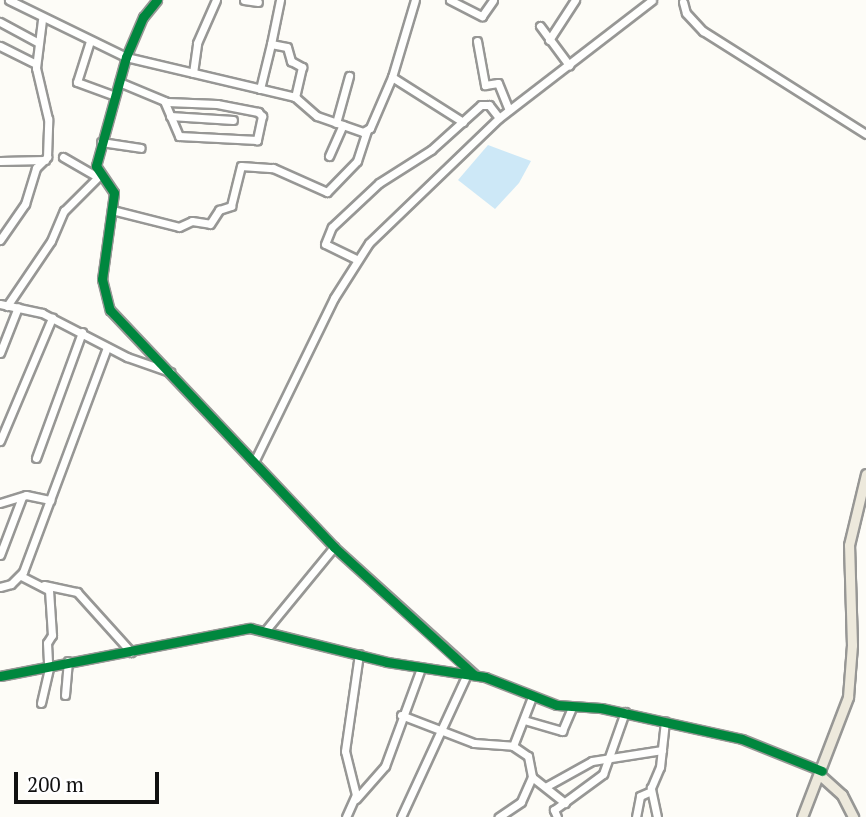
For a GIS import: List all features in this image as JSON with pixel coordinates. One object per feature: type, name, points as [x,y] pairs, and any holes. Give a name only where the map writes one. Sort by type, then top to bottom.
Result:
[{"type":"main road","points":[[802,817],[821,774],[848,696],[852,645],[849,545],[866,474]]},
{"type":"main road","points":[[821,774],[842,795],[853,817]]},
{"type":"street","points":[[9,0],[42,20],[126,57],[295,97],[308,111],[339,124],[367,131]]},
{"type":"street","points":[[98,176],[96,166],[126,57],[143,17],[154,0]]},
{"type":"street","points":[[193,73],[197,43],[216,0]]},
{"type":"street","points":[[244,0],[258,2]]},
{"type":"street","points":[[260,89],[280,0]]},
{"type":"street","points":[[112,210],[179,227],[192,221],[210,224],[219,210],[231,206],[238,169],[244,165],[273,168],[327,192],[358,160],[367,131],[392,77],[415,0]]},
{"type":"street","points":[[450,0],[482,16],[492,0]]},
{"type":"street","points":[[549,40],[575,0]]},
{"type":"street","points":[[254,462],[356,259],[408,202],[499,118],[652,0]]},
{"type":"street","points":[[683,1],[693,23],[704,31],[866,134]]},
{"type":"street","points":[[42,20],[36,64],[48,119],[46,160]]},
{"type":"street","points":[[0,22],[37,42]]},
{"type":"street","points":[[540,26],[569,65]]},
{"type":"street","points":[[90,41],[76,82],[115,96]]},
{"type":"street","points":[[478,41],[485,85],[498,83],[509,110]]},
{"type":"street","points":[[271,44],[290,49],[291,61],[301,66],[295,97]]},
{"type":"street","points":[[0,46],[36,64]]},
{"type":"street","points":[[329,156],[349,76]]},
{"type":"street","points":[[392,77],[419,90],[463,122]]},
{"type":"street","points":[[119,82],[164,101],[217,104],[262,116],[257,140],[251,143],[179,136],[164,101]]},
{"type":"street","points":[[356,259],[325,244],[332,227],[379,183],[431,150],[484,104],[499,118]]},
{"type":"street","points":[[170,116],[233,120]]},
{"type":"street","points":[[102,142],[141,148]]},
{"type":"street","points":[[63,157],[98,176],[113,188],[102,279],[110,310],[334,547],[471,675]]},
{"type":"street","points":[[0,162],[46,160]]},
{"type":"street","points":[[0,240],[3,229],[25,204],[36,167],[46,160]]},
{"type":"street","points":[[98,176],[64,211],[51,241],[4,305],[52,318],[107,347],[170,372]]},
{"type":"street","points":[[0,353],[19,307]]},
{"type":"street","points":[[0,441],[4,419],[52,318]]},
{"type":"street","points":[[36,458],[82,332]]},
{"type":"street","points":[[0,587],[21,576],[107,347]]},
{"type":"street","points":[[0,503],[22,497],[50,500]]},
{"type":"street","points":[[0,555],[22,497]]},
{"type":"street","points":[[265,631],[334,547]]},
{"type":"street","points":[[21,576],[44,585],[77,592],[131,652]]},
{"type":"street","points":[[41,703],[49,665],[50,597],[44,585]]},
{"type":"street","points":[[0,676],[238,629],[265,631],[421,668],[471,675],[532,697],[572,706],[625,712],[766,746],[821,774]]},
{"type":"street","points":[[355,800],[345,751],[359,654]]},
{"type":"street","points":[[65,695],[68,661]]},
{"type":"street","points":[[346,817],[355,800],[385,766],[401,715],[421,668]]},
{"type":"street","points":[[401,817],[441,731],[471,675]]},
{"type":"street","points":[[513,746],[532,697]]},
{"type":"street","points":[[524,720],[562,731],[572,706]]},
{"type":"street","points":[[556,817],[554,810],[601,776],[625,712]]},
{"type":"street","points":[[401,715],[486,746],[513,746],[528,756],[532,777],[521,802],[499,817]]},
{"type":"street","points":[[657,817],[651,791],[662,750],[665,721]]},
{"type":"street","points":[[547,786],[606,758],[662,750]]},
{"type":"street","points":[[532,777],[547,786],[565,803]]},
{"type":"street","points":[[636,817],[640,796],[651,791]]},
{"type":"water","points":[[488,145],[531,161],[519,183],[495,209],[458,180]]},
{"type":"cycle path","points":[[157,0],[143,17],[126,57],[96,166],[114,193],[102,279],[110,310],[334,547],[474,675]]},
{"type":"cycle path","points":[[0,676],[250,628],[387,662],[485,677],[557,705],[601,708],[742,739],[822,771]]}]
